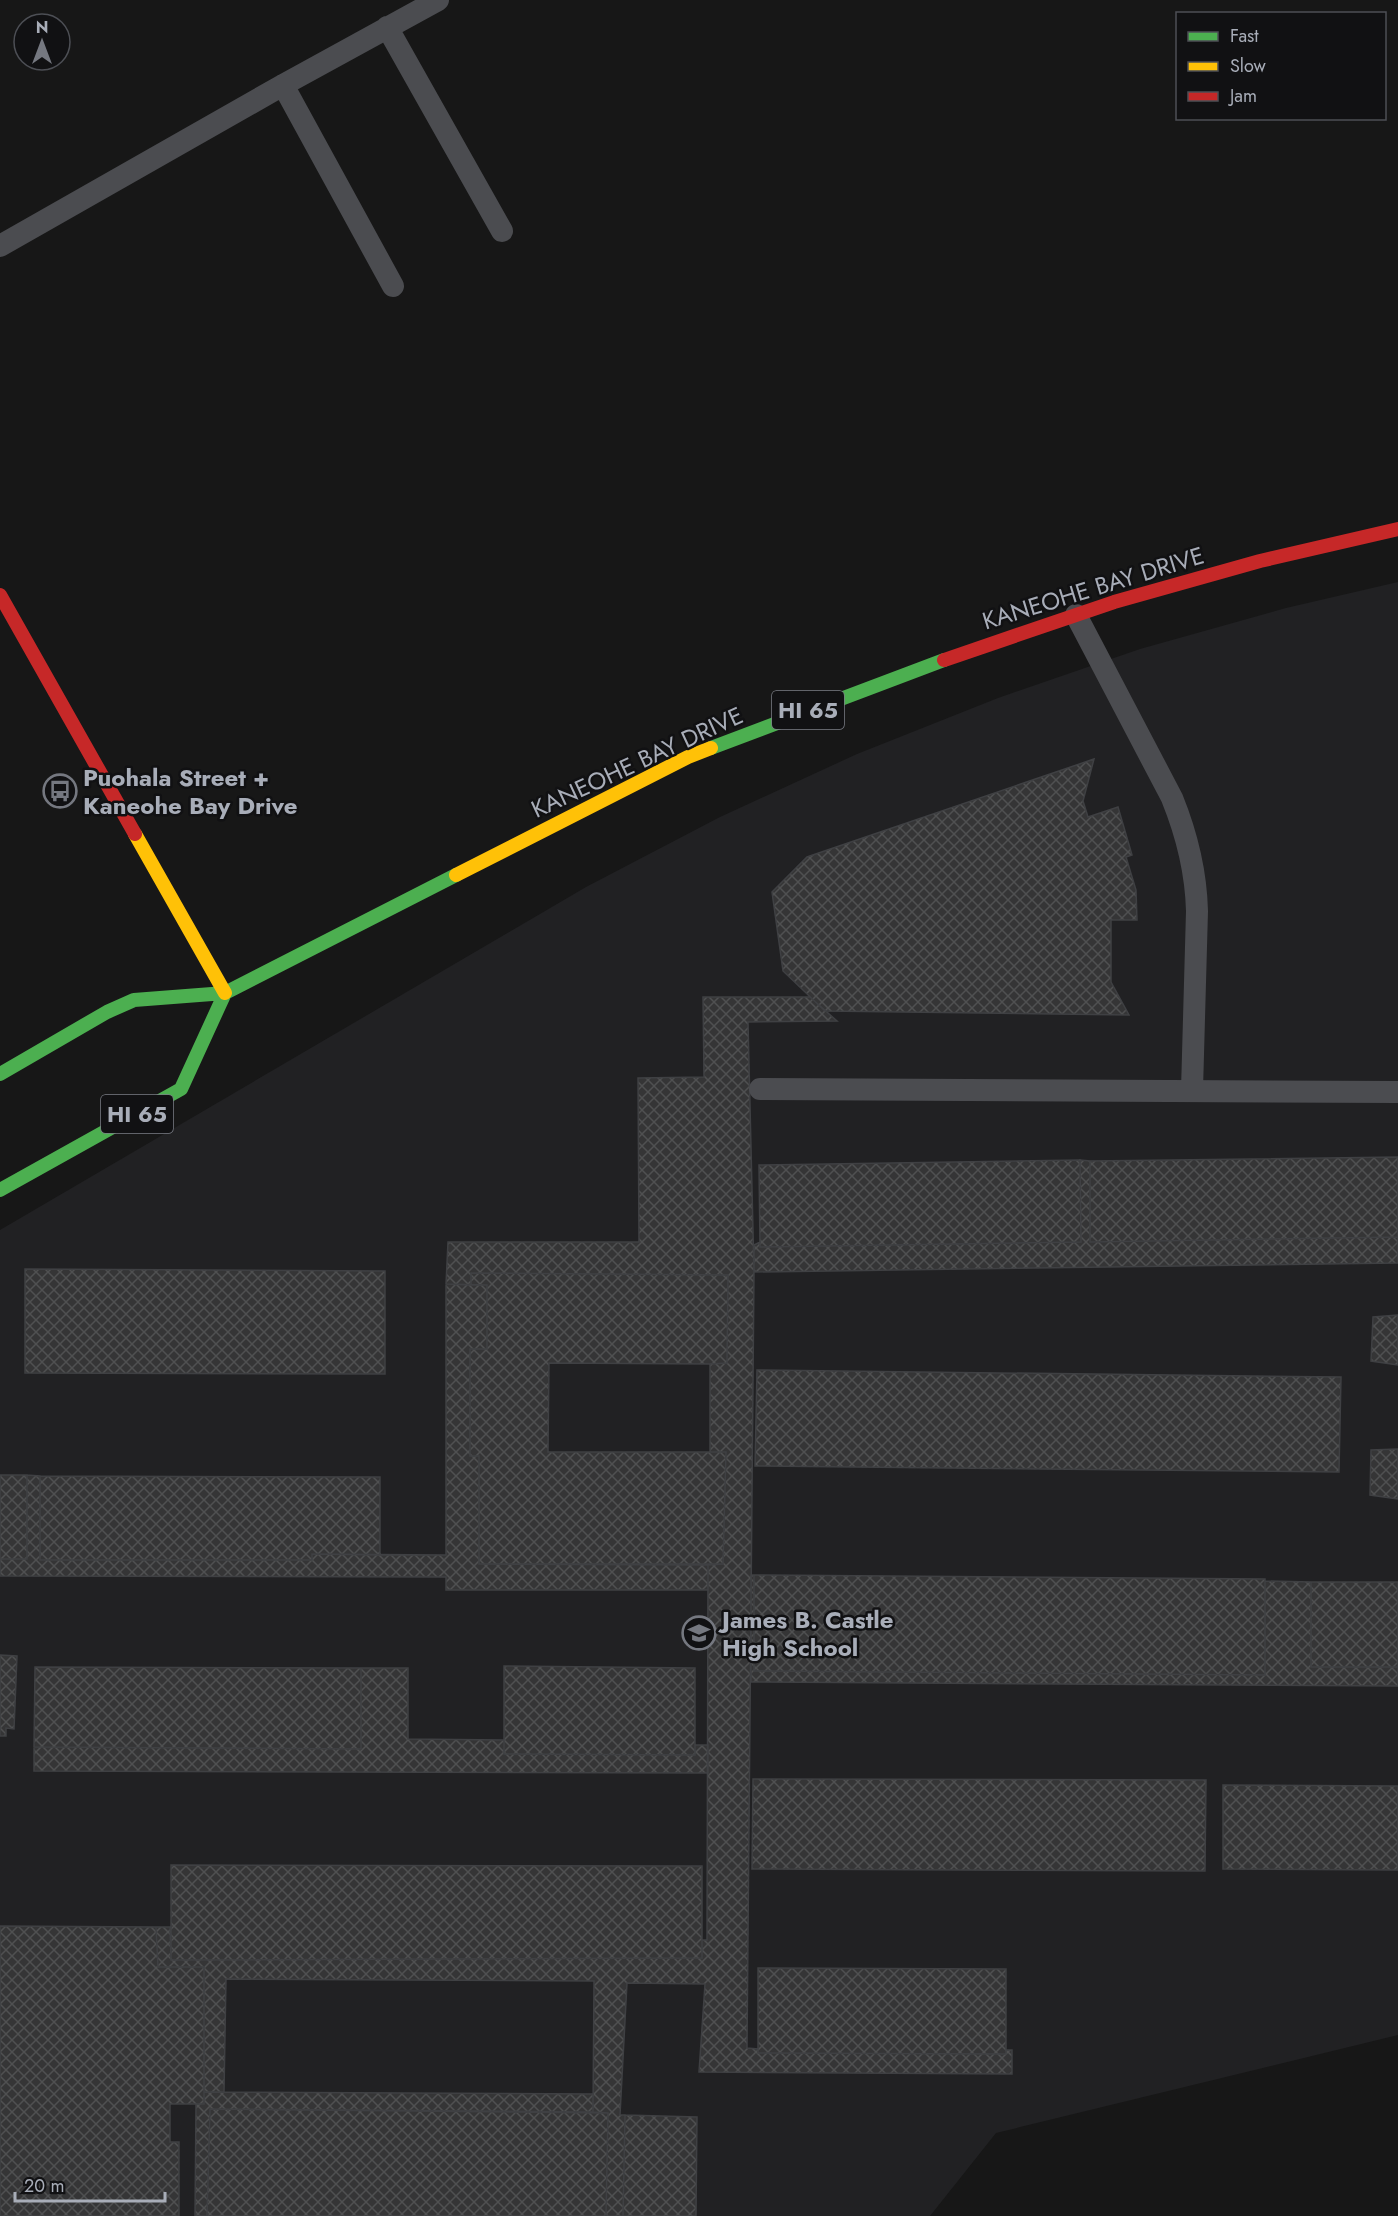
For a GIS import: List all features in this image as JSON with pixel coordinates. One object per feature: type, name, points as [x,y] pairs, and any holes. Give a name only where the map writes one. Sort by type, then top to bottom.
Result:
[{"type":"main road","name":"KANEOHE BAY DRIVE","points":[[0,1074],[107,1012],[134,1000],[225,993],[688,757],[833,700],[1076,615],[1260,561],[1398,529]]},
{"type":"main road","points":[[0,595],[225,993]]},
{"type":"main road","name":"HI 65","points":[[0,1190],[181,1089],[225,993]]},
{"type":"lane","points":[[0,246],[438,0]]},
{"type":"lane","points":[[387,27],[502,231]]},
{"type":"lane","points":[[283,85],[393,286]]},
{"type":"lane","points":[[1076,615],[1172,798],[1187,840],[1195,878],[1197,903],[1192,1090]]},
{"type":"lane","points":[[760,1089],[1398,1092]]},
{"type":"shaded area","name":"James B. Castle High School","points":[[1398,582],[1398,2035],[996,2133],[930,2216],[0,2216],[0,1230],[586,887],[720,817],[857,754],[998,698],[1140,649],[1286,608]]},
{"type":"building","points":[[1094,759],[1083,801],[1088,817],[1118,807],[1132,855],[1126,857],[1136,890],[1137,920],[1111,920],[1111,982],[1129,1015],[825,1011],[783,971],[772,892],[807,857]]},
{"type":"building","points":[[703,997],[810,997],[837,1021],[748,1022],[754,1272],[747,2048],[758,2049],[758,2053],[1006,2054],[1006,2050],[1012,2050],[1012,2074],[699,2072],[705,1984],[627,1983],[620,2115],[625,2115],[623,2216],[606,2216],[608,2113],[593,2112],[594,1981],[226,1979],[224,2092],[204,2092],[204,1967],[158,1967],[156,1927],[170,1927],[171,1960],[702,1958],[702,1940],[707,1940],[708,1565],[723,1564],[726,1452],[710,1452],[710,1364],[727,1363],[728,1275],[471,1273],[471,1285],[446,1284],[448,1242],[639,1242],[638,1078],[704,1077]]},
{"type":"building","points":[[1398,1157],[1398,1237],[1090,1242],[1090,1161]]},
{"type":"building","points":[[1080,1160],[1081,1242],[760,1247],[759,1165]]},
{"type":"building","points":[[1080,1160],[1090,1161],[1090,1242],[1398,1237],[1398,1263],[754,1272],[754,1245],[760,1242],[760,1247],[1081,1242]]},
{"type":"building","points":[[25,1269],[385,1271],[385,1374],[25,1373]]},
{"type":"building","points":[[471,1273],[728,1275],[727,1363],[549,1363],[548,1452],[726,1452],[723,1564],[479,1564],[479,1456],[470,1456],[470,1349],[487,1349],[487,1285],[471,1285]]},
{"type":"building","points":[[446,1284],[487,1285],[487,1349],[470,1349],[470,1456],[479,1456],[479,1564],[708,1565],[708,1590],[446,1590],[446,1577],[0,1576],[0,1559],[27,1559],[27,1475],[40,1476],[40,1560],[312,1560],[312,1554],[446,1555]]},
{"type":"building","points":[[1398,1315],[1398,1365],[1371,1361],[1373,1317]]},
{"type":"building","points":[[757,1370],[1341,1377],[1339,1472],[755,1466]]},
{"type":"building","points":[[1398,1449],[1398,1499],[1370,1495],[1371,1450]]},
{"type":"building","points":[[0,1475],[27,1475],[27,1559],[0,1559]]},
{"type":"building","points":[[40,1476],[380,1477],[380,1555],[312,1554],[312,1560],[40,1560]]},
{"type":"building","points":[[751,1575],[754,1575],[754,1671],[1265,1675],[1265,1581],[1311,1582],[1311,1667],[1398,1667],[1398,1686],[751,1682]]},
{"type":"building","points":[[754,1575],[1265,1579],[1265,1675],[754,1671]]},
{"type":"building","points":[[1311,1582],[1398,1582],[1398,1667],[1311,1667]]},
{"type":"building","points":[[0,1655],[17,1656],[14,1729],[6,1728],[6,1736],[0,1736]]},
{"type":"building","points":[[504,1666],[695,1668],[695,1755],[504,1754]]},
{"type":"building","points":[[35,1667],[361,1668],[361,1749],[34,1747]]},
{"type":"building","points":[[361,1668],[408,1668],[408,1739],[504,1740],[504,1754],[695,1755],[695,1745],[708,1745],[708,1773],[34,1771],[34,1747],[361,1749]]},
{"type":"building","points":[[753,1779],[1206,1780],[1205,1871],[752,1869]]},
{"type":"building","points":[[1223,1785],[1398,1786],[1398,1870],[1223,1869]]},
{"type":"building","points":[[171,1865],[702,1866],[702,1958],[171,1960]]},
{"type":"building","points":[[0,1926],[156,1927],[158,1967],[204,1967],[204,2104],[170,2104],[170,2142],[179,2142],[179,2216],[0,2216]]},
{"type":"building","points":[[758,1968],[1006,1969],[1006,2054],[758,2053]]},
{"type":"building","points":[[204,2092],[593,2094],[593,2112],[210,2109],[207,2216],[195,2216],[196,2104],[204,2104]]},
{"type":"building","points":[[210,2109],[608,2113],[606,2216],[207,2216]]},
{"type":"building","points":[[625,2115],[697,2117],[696,2216],[623,2216]]},
{"type":"traffic: fast","points":[[711,748],[944,660]]},
{"type":"traffic: fast","points":[[0,1074],[107,1012],[134,1000],[225,993],[456,875]]},
{"type":"traffic: fast","points":[[0,1190],[181,1089],[225,993]]},
{"type":"traffic: slow","points":[[456,875],[688,757],[711,748]]},
{"type":"traffic: slow","points":[[135,834],[225,993]]},
{"type":"traffic: jam","points":[[944,660],[1114,602],[1260,561],[1398,529]]},
{"type":"traffic: jam","points":[[0,595],[135,834]]},
{"type":"place","name":"Puohala Street + Kaneohe Bay Drive","points":[[60,791]]},
{"type":"place","name":"James B. Castle High School","points":[[699,1633]]}]
